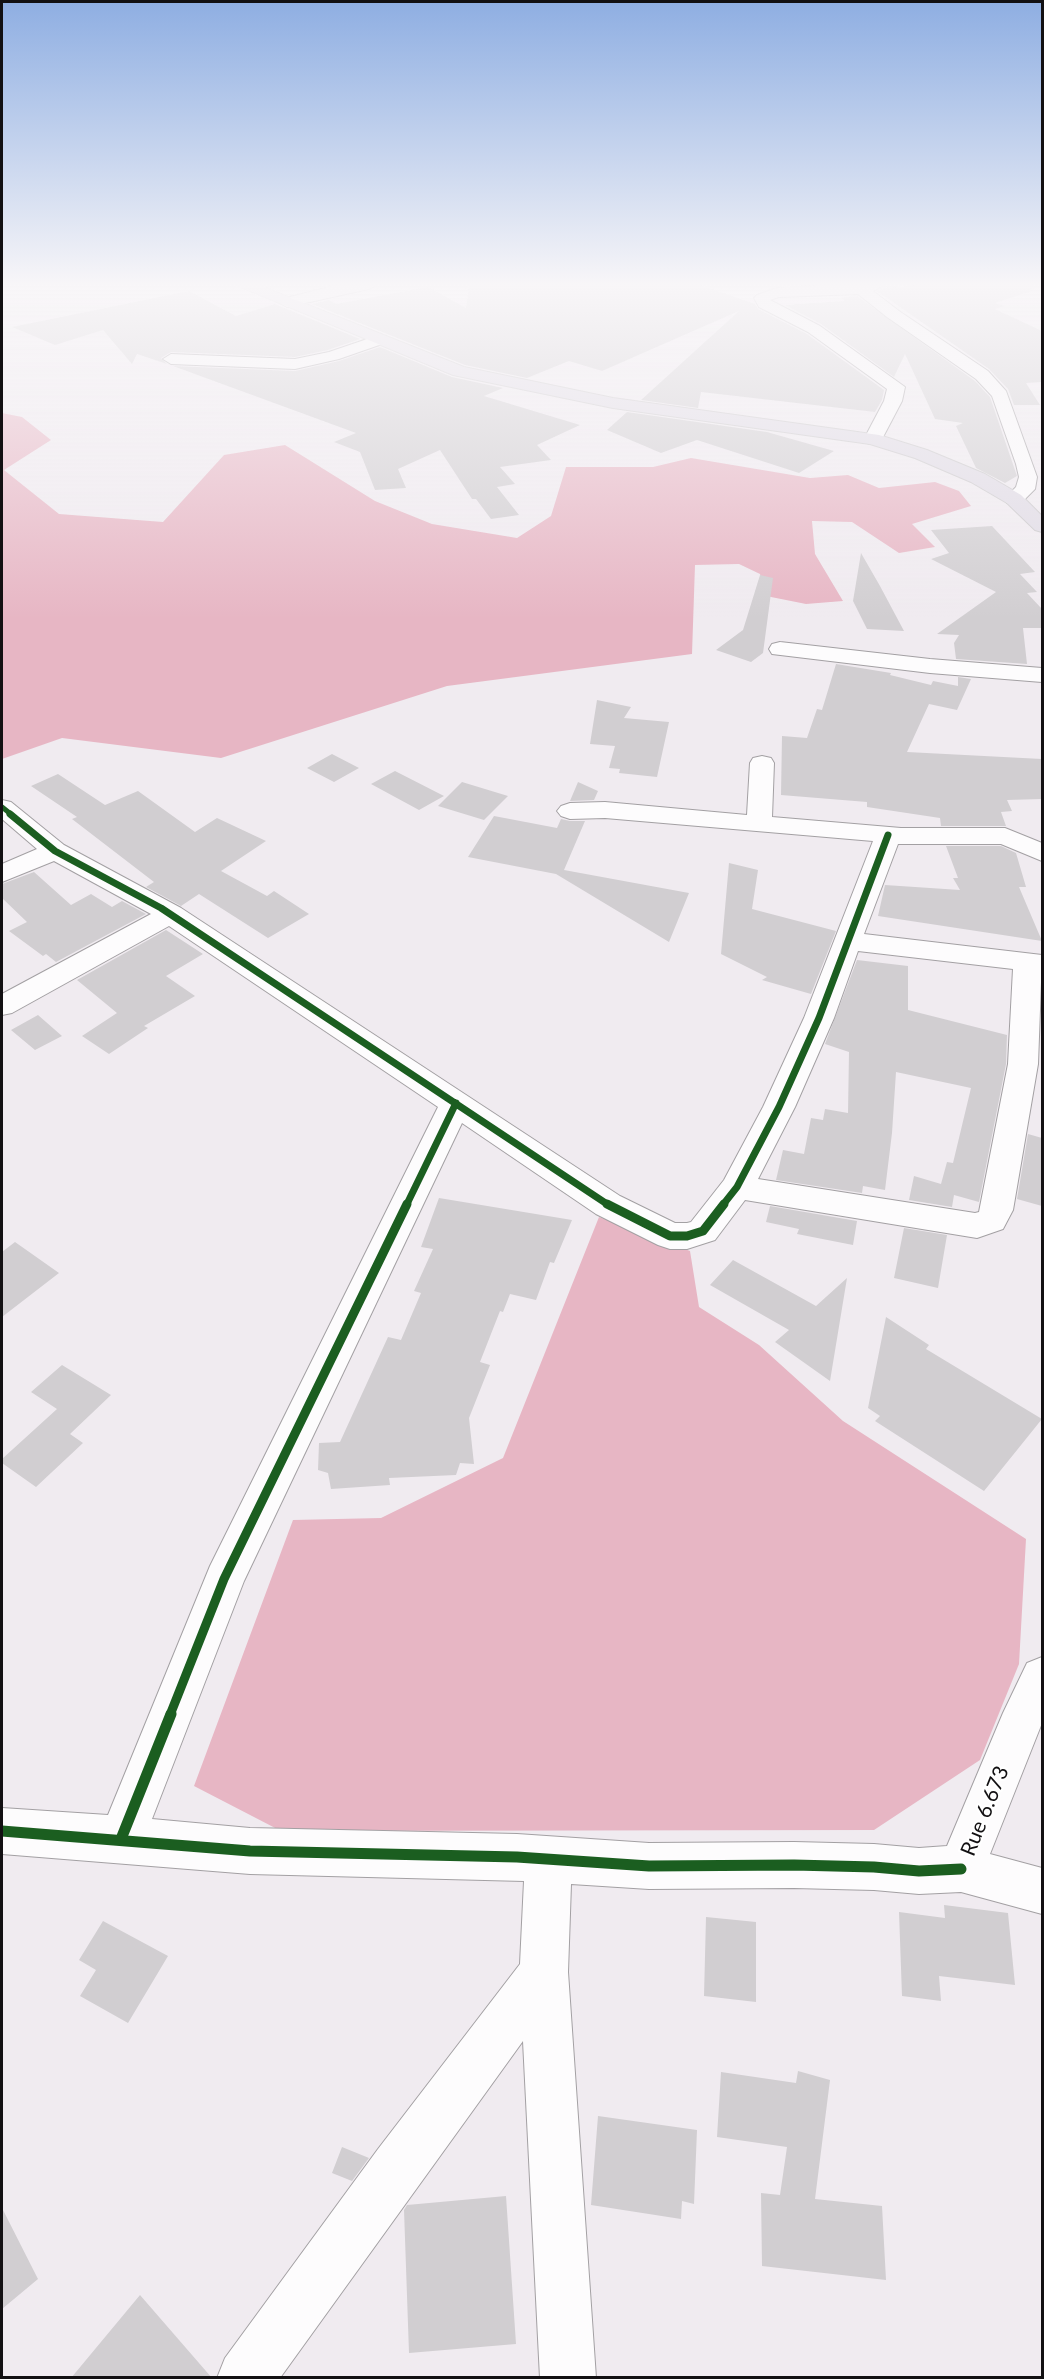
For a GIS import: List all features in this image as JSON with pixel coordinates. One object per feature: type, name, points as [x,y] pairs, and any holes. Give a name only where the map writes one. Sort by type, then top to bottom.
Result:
[{"type":"highway","points":[[576,396],[873,439],[921,454],[978,478],[1027,492],[1042,526]]},
{"type":"street","points":[[873,439],[894,396]]},
{"type":"street","points":[[1000,396],[1025,464],[1028,477],[1027,492]]},
{"type":"street","points":[[780,650],[1042,675]]},
{"type":"street","points":[[759,824],[762,763]]},
{"type":"street","points":[[2,807],[55,850],[171,914],[608,1204],[670,1236],[687,1236],[703,1231],[737,1187],[779,1107],[819,1018],[888,835]]},
{"type":"street","points":[[570,811],[605,810],[888,835],[1005,836],[1042,853]]},
{"type":"street","points":[[2,874],[55,850]]},
{"type":"street","points":[[2,1006],[171,914]]},
{"type":"street","points":[[737,1187],[976,1226],[991,1220],[996,1210],[1023,1064],[1035,964],[848,941]]},
{"type":"street","points":[[121,1839],[224,1579],[456,1102]]},
{"type":"street","name":"Rue 6.673","points":[[1042,1677],[1018,1728],[962,1869],[1042,1892]]},
{"type":"street","points":[[2,1831],[250,1851],[548,1860],[649,1866],[794,1865],[874,1867],[919,1871],[962,1869]]},
{"type":"street","points":[[548,1860],[544,1972],[568,2378]]},
{"type":"street","points":[[245,2378],[397,2168],[544,1972]]},
{"type":"shaded area","points":[[2,413],[22,417],[51,440],[4,470],[59,514],[163,522],[224,455],[285,445],[375,501],[432,524],[517,538],[551,516],[566,467],[653,467],[691,458],[810,478],[848,475],[879,488],[935,482],[959,491],[971,506],[912,524],[935,547],[899,553],[852,522],[812,521],[815,554],[843,601],[806,604],[766,596],[760,574],[739,564],[695,565],[692,654],[447,686],[221,758],[62,738],[2,759]]},
{"type":"shaded area","points":[[599,1217],[690,1251],[699,1307],[759,1345],[843,1421],[1026,1539],[1019,1664],[980,1760],[874,1830],[281,1831],[194,1786],[293,1520],[381,1518],[503,1458]]},
{"type":"building","points":[[255,396],[484,396],[580,425],[537,445],[551,460],[500,467],[515,484],[497,487],[519,515],[491,519],[476,499],[472,499],[440,450],[398,469],[406,488],[375,490],[360,452],[334,442],[356,433]]},
{"type":"building","points":[[645,396],[700,396],[698,408],[641,400]]},
{"type":"building","points":[[736,396],[883,396],[875,412]]},
{"type":"building","points":[[924,396],[989,396],[1017,476],[1005,483],[976,468],[956,426],[963,423],[935,419]]},
{"type":"building","points":[[1011,396],[1034,396],[1040,405],[1014,405]]},
{"type":"building","points":[[627,412],[767,432],[834,451],[799,473],[697,440],[661,453],[607,430]]},
{"type":"building","points":[[992,526],[1035,572],[1020,574],[1037,592],[1027,593],[1042,609],[1042,628],[1023,628],[1027,664],[956,659],[954,643],[959,635],[937,634],[996,592],[931,559],[949,553],[931,530]]},
{"type":"building","points":[[861,553],[904,631],[867,629],[853,601]]},
{"type":"building","points":[[760,575],[773,578],[763,653],[751,662],[716,650],[743,630]]},
{"type":"building","points":[[836,664],[891,673],[890,675],[931,685],[933,681],[958,686],[958,677],[971,679],[957,710],[929,704],[907,752],[1042,759],[1042,799],[1007,800],[1012,811],[1001,812],[1006,826],[941,826],[940,818],[867,807],[867,802],[781,795],[782,736],[807,738],[817,709],[822,710]]},
{"type":"building","points":[[597,700],[631,707],[624,718],[669,722],[657,777],[619,773],[620,769],[609,768],[615,746],[590,744]]},
{"type":"building","points":[[332,754],[359,768],[334,782],[307,768]]},
{"type":"building","points":[[395,771],[444,796],[419,810],[371,784]]},
{"type":"building","points":[[58,774],[105,805],[138,791],[195,832],[217,818],[266,841],[221,871],[267,896],[274,891],[309,914],[268,938],[199,894],[181,906],[146,887],[154,882],[72,819],[77,817],[31,786]]},
{"type":"building","points":[[462,782],[508,796],[484,820],[438,806]]},
{"type":"building","points":[[578,782],[598,791],[594,800],[570,801]]},
{"type":"building","points":[[494,816],[557,828],[561,819],[585,821],[564,870],[689,893],[669,942],[556,874],[468,857]]},
{"type":"building","points":[[946,846],[1001,846],[1016,853],[1026,887],[1019,887],[1042,941],[878,916],[885,885],[960,890],[953,878],[958,878]]},
{"type":"building","points":[[729,863],[758,870],[752,909],[836,931],[811,994],[762,980],[767,977],[721,954]]},
{"type":"building","points":[[34,872],[71,905],[91,894],[112,907],[122,901],[146,914],[56,962],[46,954],[43,956],[9,931],[27,922],[2,898],[2,884]]},
{"type":"building","points":[[166,930],[203,954],[166,976],[195,996],[144,1026],[148,1028],[109,1054],[82,1036],[117,1013],[77,980]]},
{"type":"building","points":[[857,960],[908,966],[908,1010],[1007,1035],[1006,1064],[979,1202],[954,1195],[952,1207],[909,1200],[914,1176],[941,1184],[947,1162],[953,1163],[971,1088],[896,1072],[885,1190],[863,1186],[862,1193],[776,1180],[783,1150],[804,1154],[811,1118],[823,1120],[825,1109],[848,1113],[849,1052],[825,1044]]},
{"type":"building","points":[[38,1015],[62,1036],[35,1050],[11,1030]]},
{"type":"building","points":[[1028,1134],[1042,1138],[1042,1206],[1017,1199]]},
{"type":"building","points":[[439,1198],[572,1220],[554,1263],[550,1262],[536,1300],[510,1294],[503,1312],[500,1311],[480,1362],[490,1365],[469,1418],[474,1464],[460,1463],[456,1475],[389,1478],[390,1485],[331,1489],[328,1473],[318,1470],[319,1443],[340,1442],[388,1337],[401,1340],[421,1293],[414,1291],[433,1249],[421,1247]]},
{"type":"building","points":[[770,1206],[857,1221],[853,1245],[797,1234],[799,1229],[766,1222]]},
{"type":"building","points":[[904,1228],[947,1235],[938,1288],[894,1278]]},
{"type":"building","points":[[15,1242],[59,1273],[2,1317],[2,1252]]},
{"type":"building","points":[[733,1260],[816,1306],[847,1278],[830,1381],[775,1342],[789,1330],[710,1285]]},
{"type":"building","points":[[886,1317],[929,1345],[926,1349],[1042,1419],[984,1491],[875,1421],[880,1416],[868,1408]]},
{"type":"building","points":[[62,1365],[111,1395],[70,1434],[83,1443],[36,1487],[2,1463],[2,1459],[57,1409],[31,1392]]},
{"type":"building","points":[[944,1905],[1008,1913],[1015,1985],[939,1976],[941,2001],[902,1996],[899,1912],[945,1918]]},
{"type":"building","points":[[706,1917],[756,1922],[756,2002],[704,1996]]},
{"type":"building","points":[[103,1921],[168,1956],[128,2023],[80,1996],[96,1970],[79,1960]]},
{"type":"building","points":[[798,2071],[830,2080],[815,2199],[882,2206],[886,2280],[762,2266],[761,2193],[780,2195],[787,2147],[717,2137],[721,2072],[796,2083]]},
{"type":"building","points":[[598,2116],[697,2130],[694,2204],[682,2201],[681,2219],[591,2205]]},
{"type":"building","points":[[342,2147],[369,2158],[352,2181],[332,2173]]},
{"type":"building","points":[[506,2196],[516,2344],[409,2353],[404,2210],[407,2205]]},
{"type":"building","points":[[2,2208],[38,2279],[2,2309]]},
{"type":"building","points":[[140,2295],[212,2378],[71,2378]]},
{"type":"cycle path","points":[[2,807],[55,851],[161,908],[608,1205],[670,1236],[687,1236],[703,1231],[737,1187],[779,1107],[819,1018],[888,835]]},
{"type":"cycle path","points":[[121,1839],[224,1579],[456,1103]]},
{"type":"cycle path","points":[[2,1831],[250,1851],[517,1857],[649,1866],[794,1865],[874,1867],[919,1871],[961,1869]]}]
